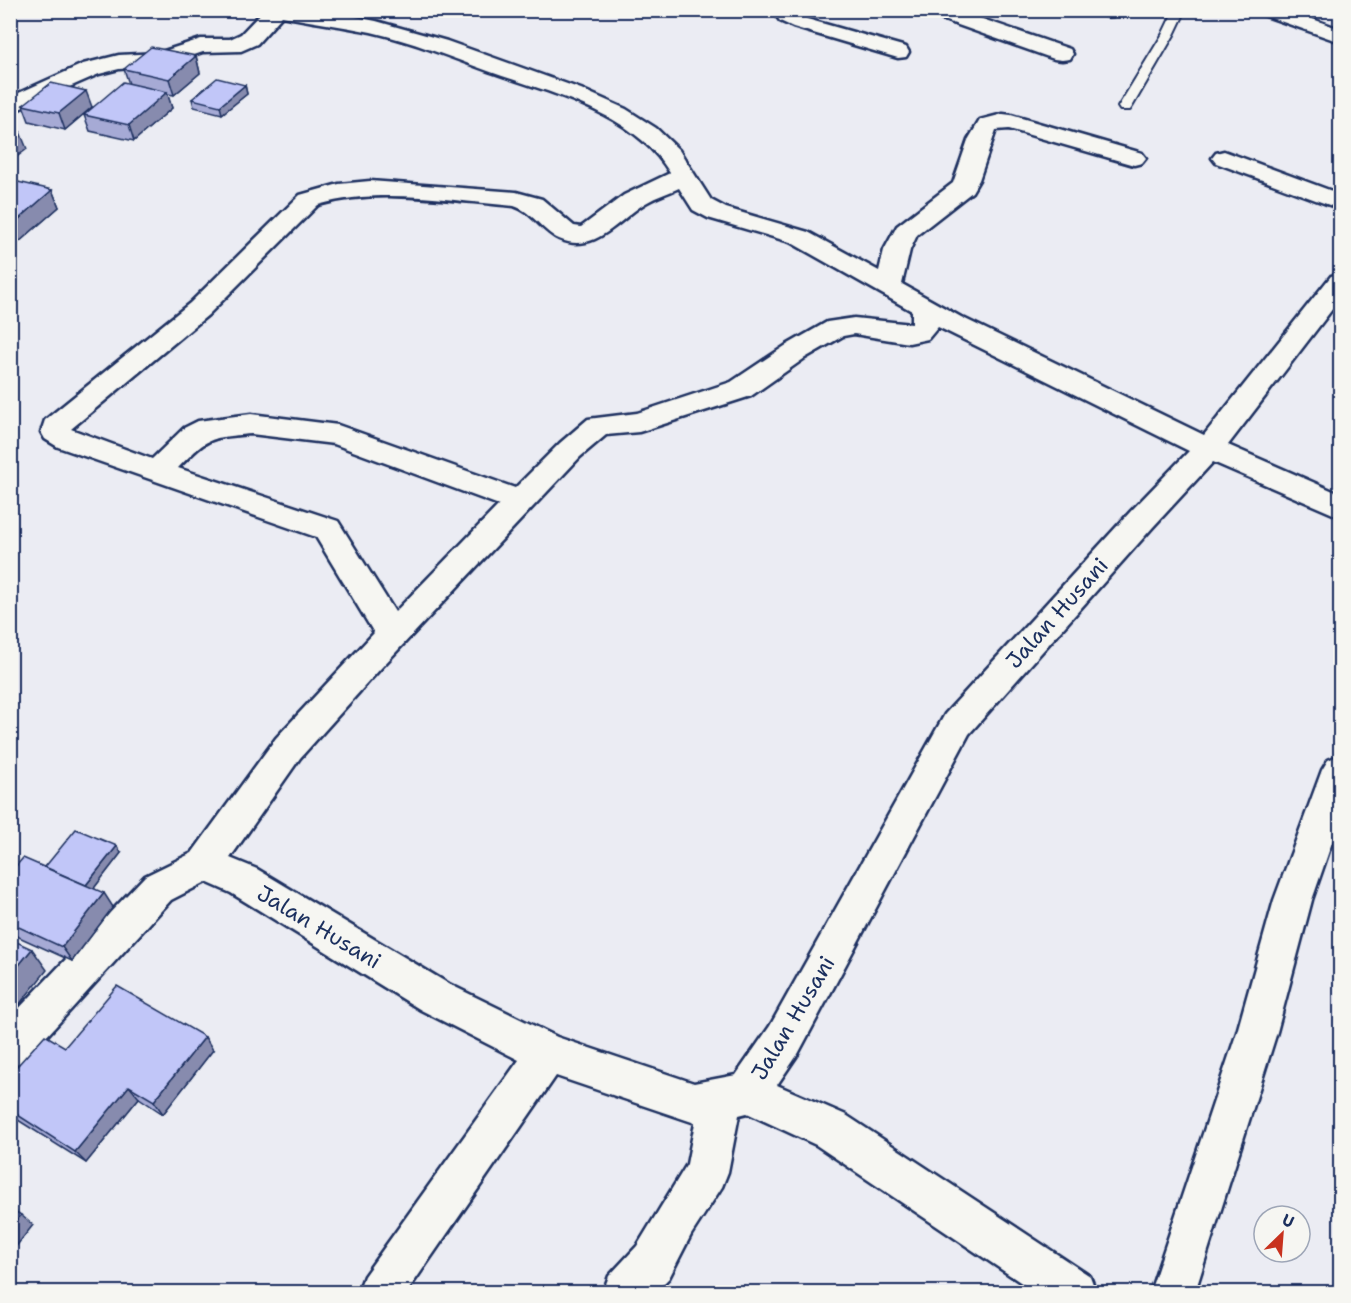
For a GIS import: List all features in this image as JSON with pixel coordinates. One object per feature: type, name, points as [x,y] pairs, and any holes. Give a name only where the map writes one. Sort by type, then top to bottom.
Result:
[{"type":"street","points":[[10,106],[91,69],[119,62],[161,59],[201,45],[233,46],[249,39],[276,10]]},
{"type":"street","points":[[282,10],[376,27],[438,46],[573,94],[618,114],[648,133],[672,155],[702,205],[717,213],[799,237],[925,309],[1209,449],[1341,506]]},
{"type":"street","points":[[782,10],[787,17],[800,23],[898,52]]},
{"type":"street","points":[[934,10],[1062,54]]},
{"type":"street","points":[[1267,10],[1341,36]]},
{"type":"street","points":[[888,287],[897,250],[906,231],[963,187],[969,177],[984,130],[988,125],[1003,121],[1011,122],[1134,158]]},
{"type":"street","points":[[1224,158],[1341,202]]},
{"type":"street","points":[[392,635],[327,530],[68,440],[55,432],[56,428],[83,402],[199,309],[309,200],[339,191],[370,188],[516,199],[533,204],[567,232],[585,235],[633,200],[684,176]]},
{"type":"street","name":"Jalan Husani","points":[[205,864],[244,881],[435,997],[548,1054],[694,1103],[734,1096],[784,1040],[957,724],[1142,519],[1209,449],[1341,282]]},
{"type":"street","points":[[10,1047],[158,888],[205,864],[288,748],[392,635],[570,450],[598,426],[639,422],[741,389],[795,352],[836,328],[854,326],[898,333],[918,333],[925,327],[925,309]]},
{"type":"street","points":[[156,472],[194,435],[208,428],[251,424],[338,435],[521,502]]},
{"type":"street","points":[[1172,1293],[1257,1032],[1293,900],[1341,770]]},
{"type":"street","points":[[380,1293],[548,1054]]},
{"type":"street","points":[[625,1293],[653,1262],[676,1220],[707,1172],[734,1096],[831,1130],[1074,1293]]},
{"type":"lane","points":[[1125,107],[1168,35],[1180,10]]},
{"type":"building","points":[[151,47],[196,56],[169,79],[124,69]]},
{"type":"building","points":[[217,78],[245,85],[220,106],[192,99]]},
{"type":"building","points":[[123,82],[167,92],[129,125],[84,115]]},
{"type":"building","points":[[51,83],[86,91],[59,113],[23,105]]},
{"type":"building","points":[[10,130],[20,132],[10,140]]},
{"type":"building","points":[[18,182],[52,190],[12,225],[10,224],[10,188]]},
{"type":"building","points":[[76,829],[117,846],[86,885],[45,867]]},
{"type":"building","points":[[23,858],[104,893],[62,947],[10,923],[10,873]]},
{"type":"building","points":[[10,939],[32,949],[10,976]]},
{"type":"building","points":[[117,986],[205,1037],[154,1101],[129,1086],[75,1152],[10,1110],[10,1074],[45,1035],[65,1047]]},
{"type":"building","points":[[10,1208],[21,1215],[10,1228]]}]
